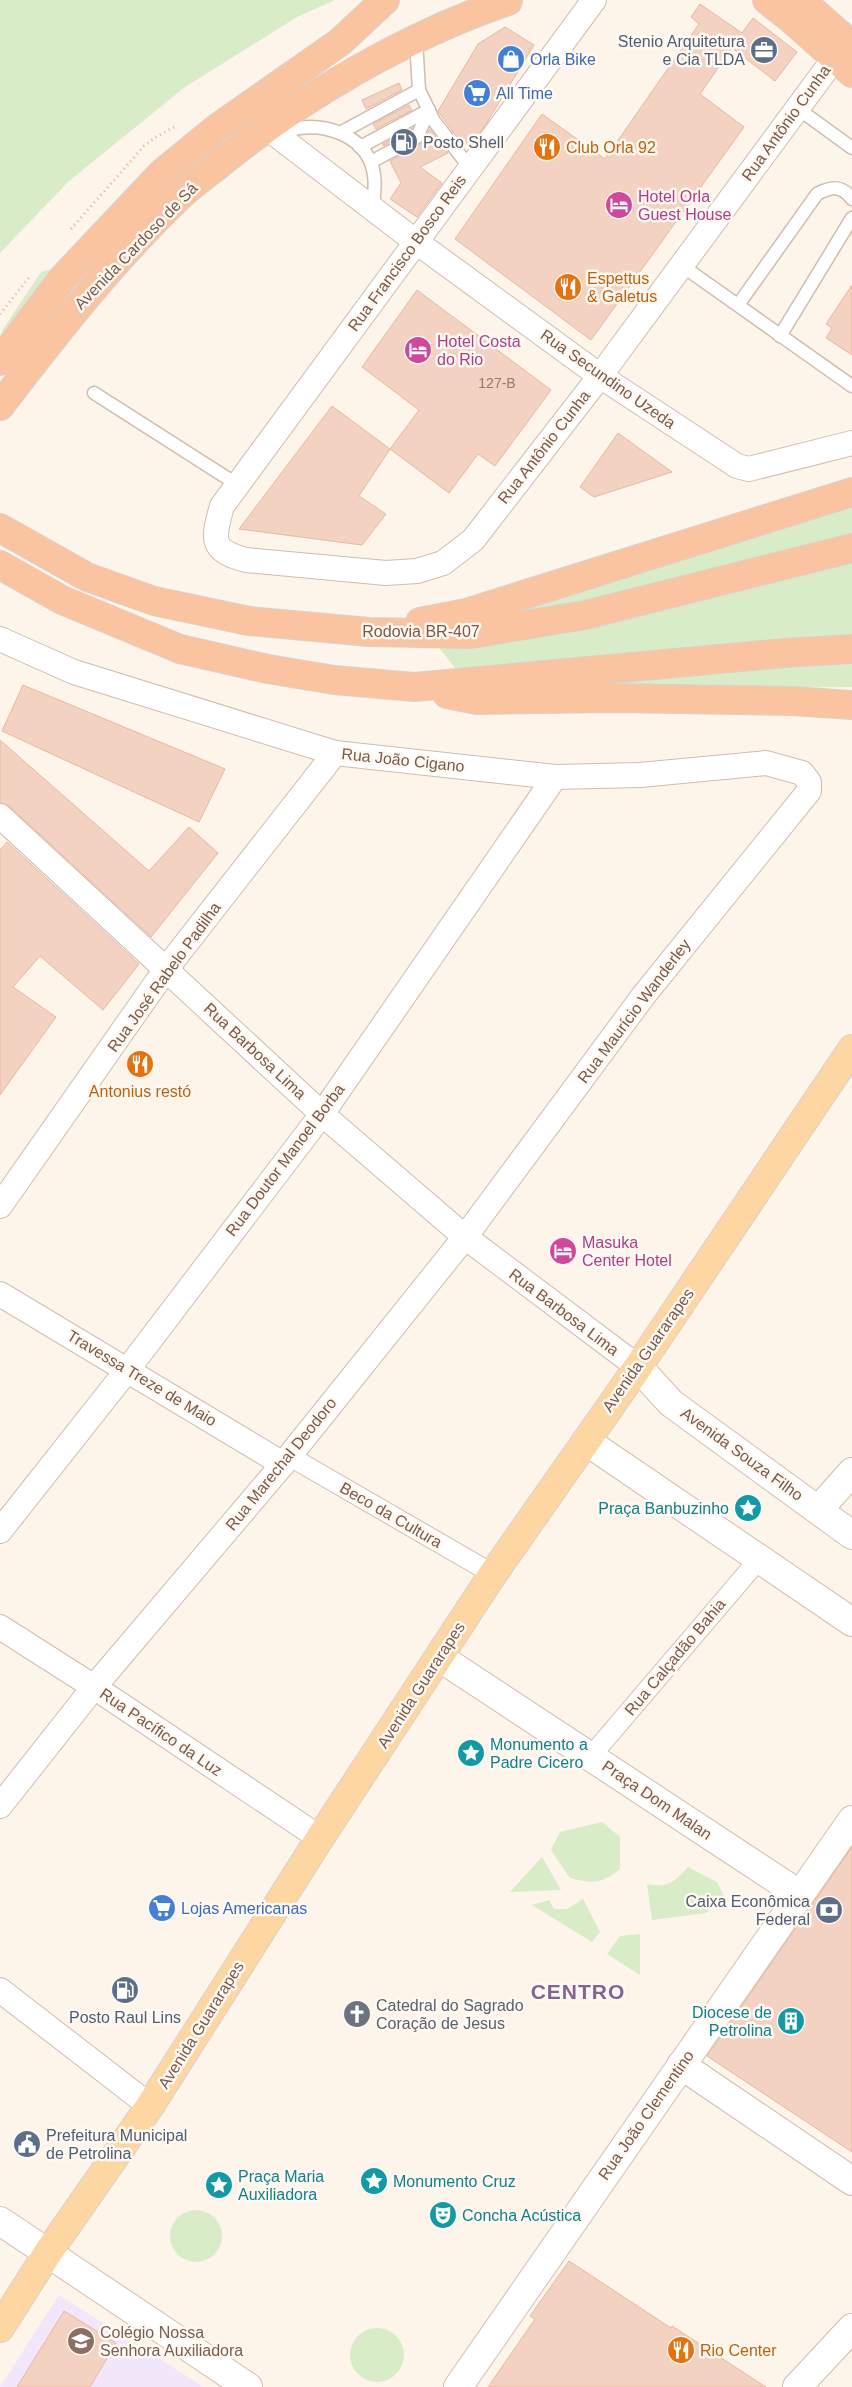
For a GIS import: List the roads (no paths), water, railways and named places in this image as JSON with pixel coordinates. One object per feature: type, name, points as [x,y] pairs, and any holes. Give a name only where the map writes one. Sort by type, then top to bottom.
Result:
[{"type":"highway","name":"Avenida Cardoso de Sá","points":[[0,361],[63,278],[162,172],[216,128],[325,53],[350,33],[385,0]]},
{"type":"highway","name":"Avenida Cardoso de Sá","points":[[0,406],[89,292],[180,196],[339,80],[468,15],[513,0]]},
{"type":"highway","points":[[767,0],[847,54]]},
{"type":"highway","points":[[800,0],[847,54]]},
{"type":"highway","points":[[369,632],[466,613],[852,492]]},
{"type":"highway","name":"Rodovia BR-407","points":[[0,528],[87,577],[154,601],[249,621],[369,632],[471,634],[585,615],[852,548]]},
{"type":"highway","points":[[0,565],[62,600],[180,649],[268,669],[334,680],[414,687],[477,700],[613,698],[792,700],[852,704]]},
{"type":"highway","points":[[414,687],[785,653],[852,649]]},
{"type":"main road","name":"Avenida Guararapes","points":[[0,2328],[48,2254],[150,2106],[320,1838],[493,1574],[638,1367],[852,1049]]},
{"type":"main road","name":"Avenida Souza Filho","points":[[638,1367],[671,1403],[852,1535]]},
{"type":"main road","points":[[586,1441],[852,1622]]},
{"type":"main road","points":[[818,1509],[852,1472]]},
{"type":"main road","name":"Praça Dom Malan","points":[[439,1658],[799,1894]]},
{"type":"main road","name":"Rua João Clementino","points":[[458,2387],[852,1820]]},
{"type":"main road","points":[[680,2065],[852,2181]]},
{"type":"main road","points":[[0,2221],[248,2387]]},
{"type":"main road","points":[[797,2387],[852,2328]]},
{"type":"street","name":"Rua Francisco Bosco Reis","points":[[222,506],[594,0]]},
{"type":"street","name":"Rua Antônio Cunha","points":[[222,506],[216,528],[217,545],[229,555],[246,560],[386,573],[417,571],[443,563],[473,540],[600,376],[797,108],[847,54]]},
{"type":"street","name":"Rua Secundino Uzeda","points":[[271,131],[415,242],[600,376],[719,455],[743,468],[749,469],[852,443]]},
{"type":"street","name":"Rua João Cigano","points":[[1,641],[74,672],[335,753],[555,777],[640,775],[766,763],[802,773],[809,782],[809,791]]},
{"type":"street","name":"Rua José Rabelo Padilha","points":[[0,1206],[166,969],[335,753]]},
{"type":"street","name":"Rua Doutor Manoel Borba","points":[[0,1531],[128,1369],[322,1114],[555,777]]},
{"type":"street","name":"Rua Maurício Wanderley","points":[[465,1237],[644,995],[809,791]]},
{"type":"street","name":"Rua Barbosa Lima","points":[[0,816],[322,1114],[465,1237],[638,1367]]},
{"type":"street","name":"Rua Marechal Deodoro","points":[[0,1806],[94,1687],[286,1460],[465,1237]]},
{"type":"street","name":"Travessa Treze de Maio","points":[[0,1294],[286,1460]]},
{"type":"street","name":"Beco da Cultura","points":[[286,1460],[493,1574]]},
{"type":"street","name":"Rua Calçadão Bahia","points":[[591,1756],[760,1558]]},
{"type":"street","name":"Rua Pacífico da Luz","points":[[0,1627],[94,1687],[320,1838]]},
{"type":"street","points":[[0,1990],[150,2106]]},
{"type":"lane","points":[[416,40],[419,90],[434,121],[470,168]]},
{"type":"lane","points":[[340,133],[419,90]]},
{"type":"lane","points":[[797,108],[852,148]]},
{"type":"lane","points":[[360,147],[429,110]]},
{"type":"lane","points":[[371,162],[417,137],[429,110]]},
{"type":"lane","points":[[271,131],[319,127],[340,133],[360,147],[371,162],[376,181],[373,209]]},
{"type":"lane","points":[[738,305],[817,194],[829,187],[838,188],[847,192],[852,199]]},
{"type":"lane","points":[[780,336],[852,218]]},
{"type":"lane","points":[[681,265],[852,386]]},
{"type":"lane","points":[[94,393],[238,485]]},
{"type":"place","name":"Stenio Arquitetura e Cia TLDA","points":[[764,50]]},
{"type":"place","name":"Orla Bike","points":[[511,59]]},
{"type":"place","name":"All Time","points":[[477,93]]},
{"type":"place","name":"Posto Shell","points":[[404,142]]},
{"type":"place","name":"Club Orla 92","points":[[547,147]]},
{"type":"place","name":"Hotel Orla Guest House","points":[[619,205]]},
{"type":"place","name":"Espettus & Galetus","points":[[568,287]]},
{"type":"place","name":"Hotel Costa do Rio","points":[[418,350]]},
{"type":"place","name":"Antonius restó","points":[[140,1064]]},
{"type":"place","name":"Masuka Center Hotel","points":[[563,1251]]},
{"type":"place","name":"Praça Banbuzinho","points":[[748,1508]]},
{"type":"place","name":"Monumento a Padre Cicero","points":[[471,1753]]},
{"type":"place","name":"Lojas Americanas","points":[[162,1908]]},
{"type":"place","name":"Caixa Econômica Federal","points":[[829,1910]]},
{"type":"place","name":"Posto Raul Lins","points":[[125,1990]]},
{"type":"place","name":"Catedral do Sagrado Coração de Jesus","points":[[357,2014]]},
{"type":"place","name":"Diocese de Petrolina","points":[[791,2021]]},
{"type":"place","name":"Prefeitura Municipal de Petrolina","points":[[27,2144]]},
{"type":"place","name":"Monumento Cruz","points":[[374,2181]]},
{"type":"place","name":"Praça Maria Auxiliadora","points":[[219,2185]]},
{"type":"place","name":"Concha Acústica","points":[[443,2215]]},
{"type":"place","name":"Colégio Nossa Senhora Auxiliadora","points":[[81,2341]]},
{"type":"place","name":"Rio Center","points":[[681,2350]]},
{"type":"district","name":"CENTRO","points":[[578,1991]]}]
